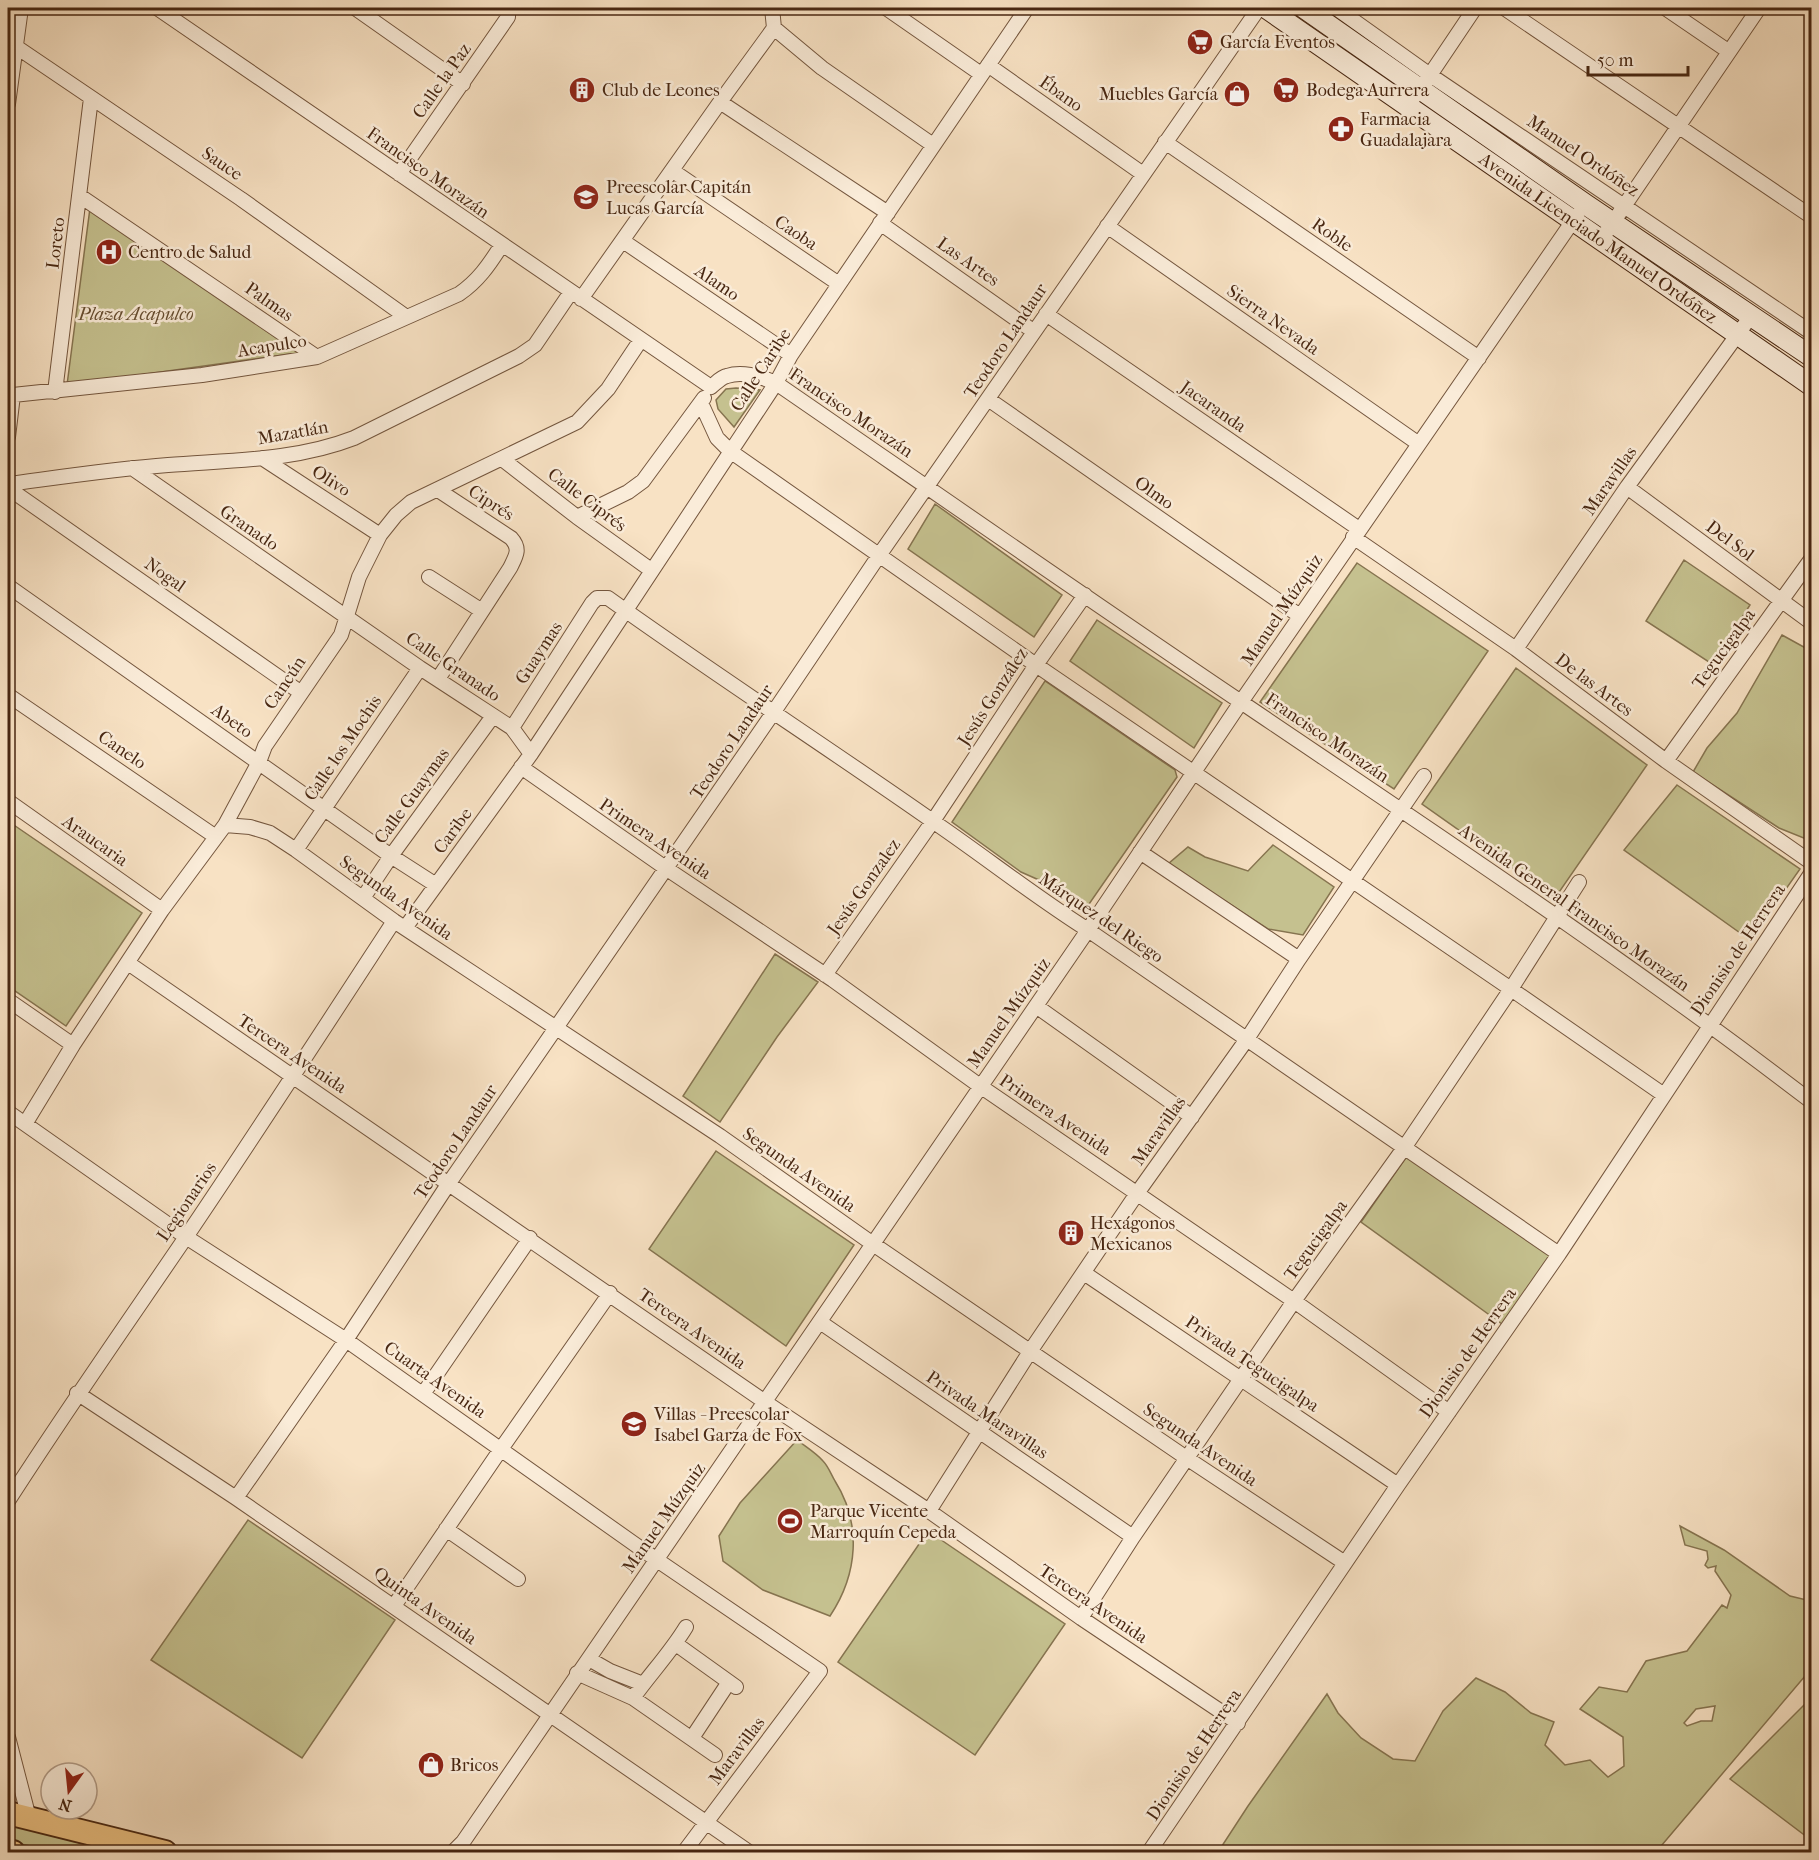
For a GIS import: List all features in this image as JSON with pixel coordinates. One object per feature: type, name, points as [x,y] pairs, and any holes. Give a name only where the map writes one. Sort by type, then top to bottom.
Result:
[{"type":"main road","name":"Avenida Licenciado Manuel Ordóñez","points":[[1266,8],[1812,386]]},
{"type":"main road","name":"Avenida Licenciado Manuel Ordóñez","points":[[1311,10],[1425,81],[1585,204],[1810,353]]},
{"type":"main road","points":[[18,1816],[165,1852]]},
{"type":"main road","points":[[8,1851],[13,1852]]},
{"type":"street","points":[[8,104],[9,83],[21,8]]},
{"type":"street","name":"Francisco Morazán","points":[[157,8],[501,246],[711,387],[726,376],[744,375],[764,378],[776,383],[1240,702],[1401,809]]},
{"type":"street","points":[[355,8],[463,84]]},
{"type":"street","name":"Calle la Paz","points":[[399,174],[508,17],[508,12],[504,8]]},
{"type":"street","points":[[772,8],[774,28],[822,68],[933,145]]},
{"type":"street","name":"Ébano","points":[[886,8],[1143,174]]},
{"type":"street","name":"Calle Caribe","points":[[531,754],[776,383],[791,355],[1027,8]]},
{"type":"street","name":"Teodoro Landaur","points":[[236,1498],[1033,331],[1259,8]]},
{"type":"street","name":"Manuel Ordóñez","points":[[1336,8],[1425,81],[1623,205],[1812,333]]},
{"type":"street","points":[[1408,105],[1475,8]]},
{"type":"street","points":[[1504,8],[1812,218]]},
{"type":"street","points":[[1665,8],[1728,51]]},
{"type":"street","points":[[1601,240],[1759,8]]},
{"type":"street","points":[[1301,31],[1311,10]]},
{"type":"street","name":"Mazatlán","points":[[8,486],[132,468],[262,458],[331,447],[354,438],[519,356],[535,345],[623,241],[774,28]]},
{"type":"street","name":"Sauce","points":[[15,46],[241,199],[405,316]]},
{"type":"street","name":"Loreto","points":[[55,392],[91,98]]},
{"type":"street","name":"Las Artes","points":[[720,102],[884,218],[1033,331]]},
{"type":"street","name":"Roble","points":[[1165,142],[1479,357]]},
{"type":"street","name":"Caoba","points":[[673,171],[839,284]]},
{"type":"street","name":"Palmas","points":[[80,196],[317,357]]},
{"type":"street","name":"Manuel Múzquiz","points":[[453,1852],[461,1847],[549,1713],[589,1659],[1088,930],[1240,702],[1585,204]]},
{"type":"street","name":"Sierra Nevada","points":[[1107,226],[1419,444]]},
{"type":"street","name":"Alamo","points":[[623,241],[791,355]]},
{"type":"street","name":"Acapulco","points":[[10,396],[213,374],[317,357],[459,294],[473,284],[486,270],[501,246]]},
{"type":"street","name":"Jacaranda","points":[[1046,314],[1356,533]]},
{"type":"street","name":"Maravillas","points":[[1516,649],[1627,487],[1751,316]]},
{"type":"street","name":"Cancún","points":[[25,1124],[73,1045],[162,910],[225,825],[265,746],[341,635],[359,577],[380,535],[396,515],[411,502],[577,422],[608,389],[640,341]]},
{"type":"street","points":[[1792,373],[1810,353]]},
{"type":"street","points":[[578,517],[628,492],[643,481],[711,387]]},
{"type":"street","points":[[8,437],[10,396]]},
{"type":"street","name":"Olmo","points":[[988,399],[1300,616]]},
{"type":"street","points":[[701,403],[717,438],[730,451],[1036,665],[1664,1095]]},
{"type":"street","name":"Olivo","points":[[262,458],[380,535]]},
{"type":"street","name":"Calle Ciprés","points":[[502,459],[651,570]]},
{"type":"street","name":"Granado","points":[[132,468],[348,617]]},
{"type":"street","name":"Nogal","points":[[8,486],[300,692]]},
{"type":"street","name":"Del Sol","points":[[1627,487],[1812,623]]},
{"type":"street","name":"Ciprés","points":[[438,490],[517,544],[518,551],[510,568],[482,610]]},
{"type":"street","name":"De las Artes","points":[[1356,533],[1666,761],[1812,863]]},
{"type":"street","name":"Tegucigalpa","points":[[1666,761],[1812,558]]},
{"type":"street","points":[[429,577],[482,610],[438,679]]},
{"type":"street","name":"Abeto","points":[[8,586],[436,885]]},
{"type":"street","name":"Jesús González","points":[[933,821],[1085,595]]},
{"type":"street","name":"Márquez del Riego","points":[[597,597],[608,598],[933,821],[1047,904],[1559,1254]]},
{"type":"street","name":"Guaymas","points":[[512,728],[597,597]]},
{"type":"street","name":"Calle Granado","points":[[348,617],[420,668],[512,728],[531,754]]},
{"type":"street","name":"Calle los Mochis","points":[[297,850],[420,668]]},
{"type":"street","name":"Canelo","points":[[8,694],[216,837]]},
{"type":"street","name":"Calle Guaymas","points":[[363,898],[391,855],[493,716]]},
{"type":"street","name":"Caribe","points":[[399,924],[436,885],[531,754]]},
{"type":"street","name":"Primera Avenida","points":[[522,767],[667,869],[825,975],[980,1086],[1138,1192],[1449,1412]]},
{"type":"street","name":"Maravillas","points":[[929,1511],[1031,1350],[1138,1192],[1247,1039],[1424,776]]},
{"type":"street","name":"Araucaria","points":[[8,801],[162,910]]},
{"type":"street","name":"Avenida General Francisco Morazán","points":[[1401,809],[1709,1025],[1812,1102]]},
{"type":"street","name":"Jesús Gonzalez","points":[[825,975],[933,821]]},
{"type":"street","name":"Segunda Avenida","points":[[225,825],[250,827],[270,833],[297,850],[399,924],[720,1136],[873,1244],[1345,1563]]},
{"type":"street","points":[[1140,852],[1299,959]]},
{"type":"street","name":"Dionisio de Herrera","points":[[1149,1852],[1398,1485],[1559,1254],[1812,872]]},
{"type":"street","name":"Tegucigalpa","points":[[1081,1618],[1133,1537],[1294,1301],[1404,1148],[1511,989],[1579,882]]},
{"type":"street","name":"Legionarios","points":[[8,1501],[77,1393],[399,924]]},
{"type":"street","name":"Tercera Avenida","points":[[128,963],[765,1402],[929,1511],[1081,1618],[1238,1723]]},
{"type":"street","points":[[8,1000],[73,1045]]},
{"type":"street","points":[[1036,1006],[1192,1116]]},
{"type":"street","name":"Cuarta Avenida","points":[[8,1112],[186,1237],[346,1340],[657,1560],[820,1671]]},
{"type":"street","points":[[423,1394],[530,1238]]},
{"type":"street","name":"Privada Tegucigalpa","points":[[1084,1273],[1398,1485]]},
{"type":"street","points":[[394,1606],[610,1293]]},
{"type":"street","name":"Privada Maravillas","points":[[820,1322],[1133,1537]]},
{"type":"street","name":"Quinta Avenida","points":[[77,1393],[236,1498],[749,1852]]},
{"type":"street","points":[[446,1529],[518,1579]]},
{"type":"street","points":[[633,1698],[676,1644],[686,1626]]},
{"type":"street","points":[[676,1644],[732,1684],[692,1738]]},
{"type":"street","points":[[589,1659],[610,1671],[643,1684]]},
{"type":"street","name":"Maravillas","points":[[684,1852],[820,1671]]},
{"type":"street","points":[[577,1673],[633,1698],[715,1755]]},
{"type":"street","points":[[8,1737],[18,1816]]},
{"type":"green space","name":"Plaza Acapulco","points":[[90,208],[298,353],[67,385]]},
{"type":"green space","points":[[726,389],[760,390],[734,427],[718,409],[716,400]]},
{"type":"green space","points":[[935,504],[1062,595],[1034,637],[908,549]]},
{"type":"green space","points":[[1684,560],[1750,605],[1712,664],[1646,621]]},
{"type":"green space","points":[[1357,563],[1488,651],[1394,789],[1260,702]]},
{"type":"green space","points":[[1097,620],[1222,703],[1194,748],[1070,661]]},
{"type":"green space","points":[[1782,635],[1811,651],[1811,841],[1779,828],[1693,772],[1707,748],[1737,713]]},
{"type":"green space","points":[[1516,668],[1647,765],[1555,898],[1422,804]]},
{"type":"green space","points":[[1045,681],[1175,770],[1177,777],[1087,907],[1057,888],[1021,872],[952,822]]},
{"type":"green space","points":[[1677,785],[1800,869],[1750,940],[1624,850]]},
{"type":"green space","points":[[8,821],[142,913],[66,1026],[8,986]]},
{"type":"green space","points":[[1273,845],[1334,887],[1303,935],[1268,929],[1168,864],[1188,847],[1205,857],[1248,871]]},
{"type":"green space","points":[[775,954],[818,982],[777,1037],[720,1122],[683,1096]]},
{"type":"green space","points":[[716,1151],[854,1245],[786,1346],[649,1249]]},
{"type":"green space","points":[[1407,1156],[1551,1256],[1502,1324],[1361,1222]]},
{"type":"green space","name":"Parque Vicente Marroquín Cepeda","points":[[797,1440],[826,1465],[844,1497],[850,1514],[853,1532],[851,1566],[839,1600],[830,1616],[763,1590],[723,1561],[719,1536],[740,1503]]},
{"type":"green space","points":[[248,1520],[395,1620],[302,1758],[151,1660]]},
{"type":"green space","points":[[1680,1526],[1724,1550],[1790,1596],[1811,1601],[1811,1669],[1656,1852],[1218,1852],[1327,1694],[1338,1713],[1361,1738],[1393,1759],[1415,1761],[1443,1711],[1476,1678],[1505,1692],[1531,1713],[1554,1722],[1545,1745],[1565,1765],[1590,1760],[1608,1777],[1624,1766],[1623,1737],[1580,1709],[1599,1687],[1627,1692],[1646,1661],[1687,1651],[1722,1605],[1727,1608],[1731,1595],[1715,1571],[1716,1566],[1708,1568],[1705,1565],[1708,1559],[1707,1551],[1685,1545]],"holes":[[[1715,1706],[1712,1721],[1701,1721],[1687,1726],[1684,1723],[1696,1709]]]},
{"type":"green space","points":[[928,1531],[1065,1624],[975,1755],[838,1662]]},
{"type":"green space","points":[[1811,1698],[1811,1840],[1730,1779]]},
{"type":"green space","points":[[8,1822],[134,1852],[56,1852],[8,1841]]},
{"type":"place","name":"García Eventos","points":[[1200,42]]},
{"type":"place","name":"Club de Leones","points":[[582,90]]},
{"type":"place","name":"Bodega Aurrera","points":[[1286,90]]},
{"type":"place","name":"Muebles García","points":[[1237,94]]},
{"type":"place","name":"Farmacia Guadalajara","points":[[1341,129]]},
{"type":"place","name":"Preescolar Capitán Lucas García","points":[[586,197]]},
{"type":"place","name":"Centro de Salud","points":[[109,252]]},
{"type":"place","name":"Hexágonos Mexicanos","points":[[1071,1233]]},
{"type":"place","name":"Villas - Preescolar Isabel Garza de Fox","points":[[634,1424]]},
{"type":"place","name":"Parque Vicente Marroquín Cepeda","points":[[790,1521]]},
{"type":"place","name":"Bricos","points":[[431,1765]]}]
